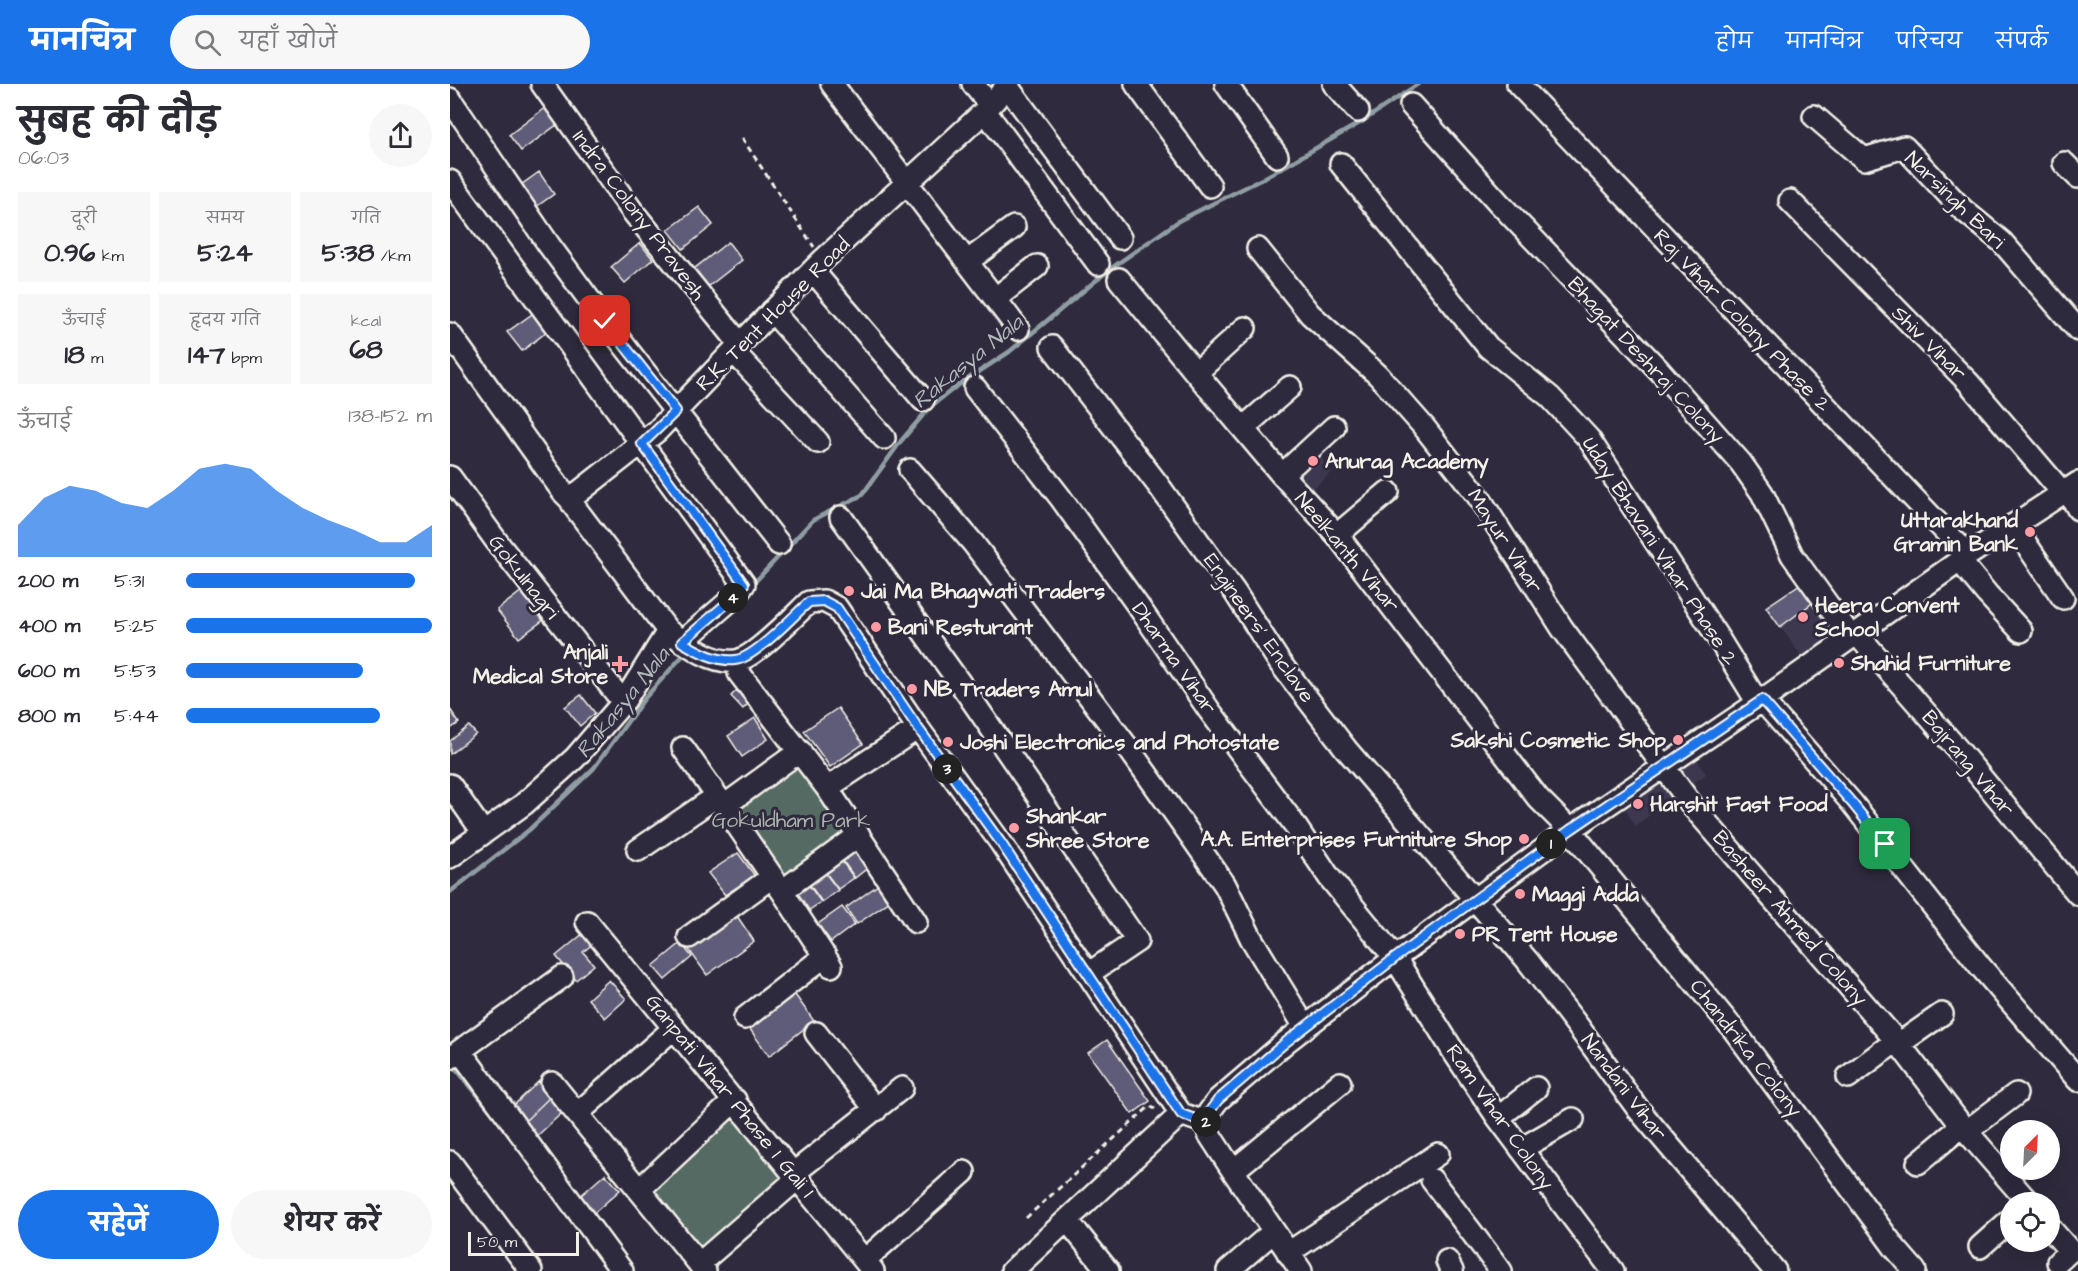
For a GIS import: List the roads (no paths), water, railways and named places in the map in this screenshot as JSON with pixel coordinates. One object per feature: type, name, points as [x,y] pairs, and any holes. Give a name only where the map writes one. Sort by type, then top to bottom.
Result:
[{"type":"street","name":"Indra Colony Pravesh","points":[[542,84],[633,212],[736,347],[818,442]]},
{"type":"street","points":[[832,84],[1018,328]]},
{"type":"street","points":[[974,84],[987,107],[1098,264]]},
{"type":"street","points":[[1136,84],[1210,186]]},
{"type":"street","points":[[1226,84],[1277,156]]},
{"type":"street","points":[[1334,84],[1358,111]]},
{"type":"street","name":"Raj Vihar Colony Phase 2","points":[[1518,84],[1964,558],[1987,594],[2021,631]]},
{"type":"street","name":"R.K. Tent House Road","points":[[572,500],[574,496],[642,444],[818,265],[1008,85]]},
{"type":"street","points":[[1008,85],[1120,238]]},
{"type":"street","points":[[450,99],[549,245],[779,543]]},
{"type":"street","name":"Bhagat Deshraj Colony","points":[[1412,105],[1499,203],[1659,370],[1741,463],[1762,493],[1792,555],[1853,635]]},
{"type":"street","name":"Narsingh Bari","points":[[1814,116],[1864,159],[1904,147],[1962,209],[2002,242],[2078,330]]},
{"type":"street","name":"Uday Bhavani Vihar Phase 2","points":[[1341,164],[1488,347],[1550,397],[1589,439],[1760,702],[1852,803],[1980,966],[2078,1080]]},
{"type":"street","points":[[450,182],[744,584],[734,597],[623,702],[561,772],[524,804],[450,857]]},
{"type":"street","name":"Shiv Vihar","points":[[1790,201],[2069,488],[2078,509]]},
{"type":"street","points":[[968,261],[1014,228]]},
{"type":"street","name":"Mayur Vihar","points":[[1258,249],[1310,314],[1378,375],[1451,461],[1478,496],[1562,628],[1665,766]]},
{"type":"street","points":[[818,265],[923,400]]},
{"type":"street","points":[[996,298],[1037,266]]},
{"type":"street","name":"Neelkanth Vihar","points":[[1119,279],[1282,475],[1337,535],[1538,798],[1570,830]]},
{"type":"street","points":[[772,311],[884,438]]},
{"type":"street","points":[[1196,373],[1245,328]]},
{"type":"street","points":[[450,334],[563,492],[572,500],[684,642],[714,658],[737,661],[754,652],[809,602],[824,601],[837,608],[918,728],[1001,843],[1178,1116],[1206,1123]]},
{"type":"street","name":"Engineers' Enclave","points":[[1052,347],[1159,486],[1233,591],[1280,663],[1346,748],[1476,900]]},
{"type":"street","points":[[1243,428],[1290,387]]},
{"type":"street","name":"Dharma Vihar","points":[[975,388],[1060,497],[1209,710],[1292,820],[1329,877],[1395,958]]},
{"type":"street","points":[[1282,475],[1334,427]]},
{"type":"street","points":[[910,470],[973,543],[1129,748],[1225,885],[1251,938],[1305,1027]]},
{"type":"street","name":"Gokulnagri","points":[[450,477],[500,546],[623,702]]},
{"type":"street","points":[[1300,1271],[1209,1134],[1206,1123],[1209,1112],[1218,1100],[1305,1027],[1570,830],[1760,702],[1964,558],[2069,488]]},
{"type":"street","points":[[1337,535],[1388,492]]},
{"type":"street","points":[[841,517],[967,693],[1137,941],[1088,975]]},
{"type":"street","points":[[2013,525],[2063,598]]},
{"type":"street","name":"Bajrang Vihar","points":[[1853,635],[1960,752],[2078,894]]},
{"type":"street","points":[[739,673],[827,788],[916,922]]},
{"type":"street","points":[[827,788],[918,728]]},
{"type":"street","points":[[683,748],[829,962],[745,1018]]},
{"type":"street","points":[[638,850],[800,752]]},
{"type":"street","name":"Basheer Ahmed Colony","points":[[1665,766],[1706,821],[1897,1042],[2020,1192]]},
{"type":"street","points":[[450,785],[483,832]]},
{"type":"street","name":"Chandrika Colony","points":[[1570,830],[1734,1030],[1895,1248],[1915,1271]]},
{"type":"street","points":[[689,937],[859,835]]},
{"type":"street","name":"Nandani Vihar","points":[[1476,900],[1527,960],[1638,1109],[1775,1271]]},
{"type":"street","name":"Ganpati Vihar Phase 1 Gali 1","points":[[587,922],[735,1100],[867,1267]]},
{"type":"street","name":"Ram Vihar Colony","points":[[1395,958],[1498,1118],[1613,1271]]},
{"type":"street","points":[[562,977],[455,1055],[622,1271]]},
{"type":"street","points":[[1848,1077],[1942,1014]]},
{"type":"street","points":[[577,1114],[674,1028]]},
{"type":"street","points":[[816,1033],[876,1110]]},
{"type":"street","points":[[552,1083],[702,1267],[796,1176],[902,1088]]},
{"type":"street","points":[[1233,1171],[1340,1083]]},
{"type":"street","points":[[1498,1118],[1536,1088]]},
{"type":"street","points":[[1918,1163],[2016,1094]]},
{"type":"street","points":[[639,1190],[735,1100]]},
{"type":"street","points":[[1012,1271],[1178,1116]]},
{"type":"street","points":[[1521,1149],[1573,1119]]},
{"type":"street","points":[[1288,1253],[1438,1154]]},
{"type":"street","points":[[867,1267],[964,1172]]},
{"type":"street","points":[[454,1176],[531,1271]]},
{"type":"street","points":[[1432,1180],[1501,1271]]},
{"type":"street","points":[[1067,1220],[1108,1271]]},
{"type":"street","points":[[1980,1247],[2000,1229]]},
{"type":"street","points":[[1228,1271],[1273,1232]]},
{"type":"waterway","name":"Rakasya Nala","points":[[751,586],[813,520],[862,495],[901,441],[930,407],[957,386],[1009,352],[1110,269],[1180,220],[1264,178],[1363,121],[1418,84]]},
{"type":"waterway","name":"Rakasya Nala","points":[[450,892],[529,830],[594,768],[644,699],[686,652]]},
{"type":"waterway","points":[[453,1065],[499,1121]]},
{"type":"place","name":"Anurag Academy","points":[[1313,461]]},
{"type":"place","name":"Uttarakhand Gramin Bank","points":[[2030,532]]},
{"type":"place","name":"Jai Ma Bhagwati Traders","points":[[849,591]]},
{"type":"place","name":"Heera Convent School","points":[[1803,617]]},
{"type":"place","name":"Bani Resturant","points":[[876,627]]},
{"type":"place","name":"Shahid Furniture","points":[[1839,663]]},
{"type":"place","name":"Anjali Medical Store","points":[[620,664]]},
{"type":"place","name":"NB Traders Amul","points":[[912,689]]},
{"type":"place","name":"Sakshi Cosmetic Shop","points":[[1678,740]]},
{"type":"place","name":"Joshi Electronics and Photostate","points":[[948,742]]},
{"type":"place","name":"Harshit Fast Food","points":[[1638,804]]},
{"type":"place","name":"Shankar Shree Store","points":[[1014,828]]},
{"type":"place","name":"A.A. Enterprises Furniture Shop","points":[[1524,839]]},
{"type":"place","name":"Maggi Adda","points":[[1520,894]]},
{"type":"place","name":"PR Tent House","points":[[1460,934]]},
{"type":"park label","name":"Gokuldham Park","points":[[791,820]]}]
